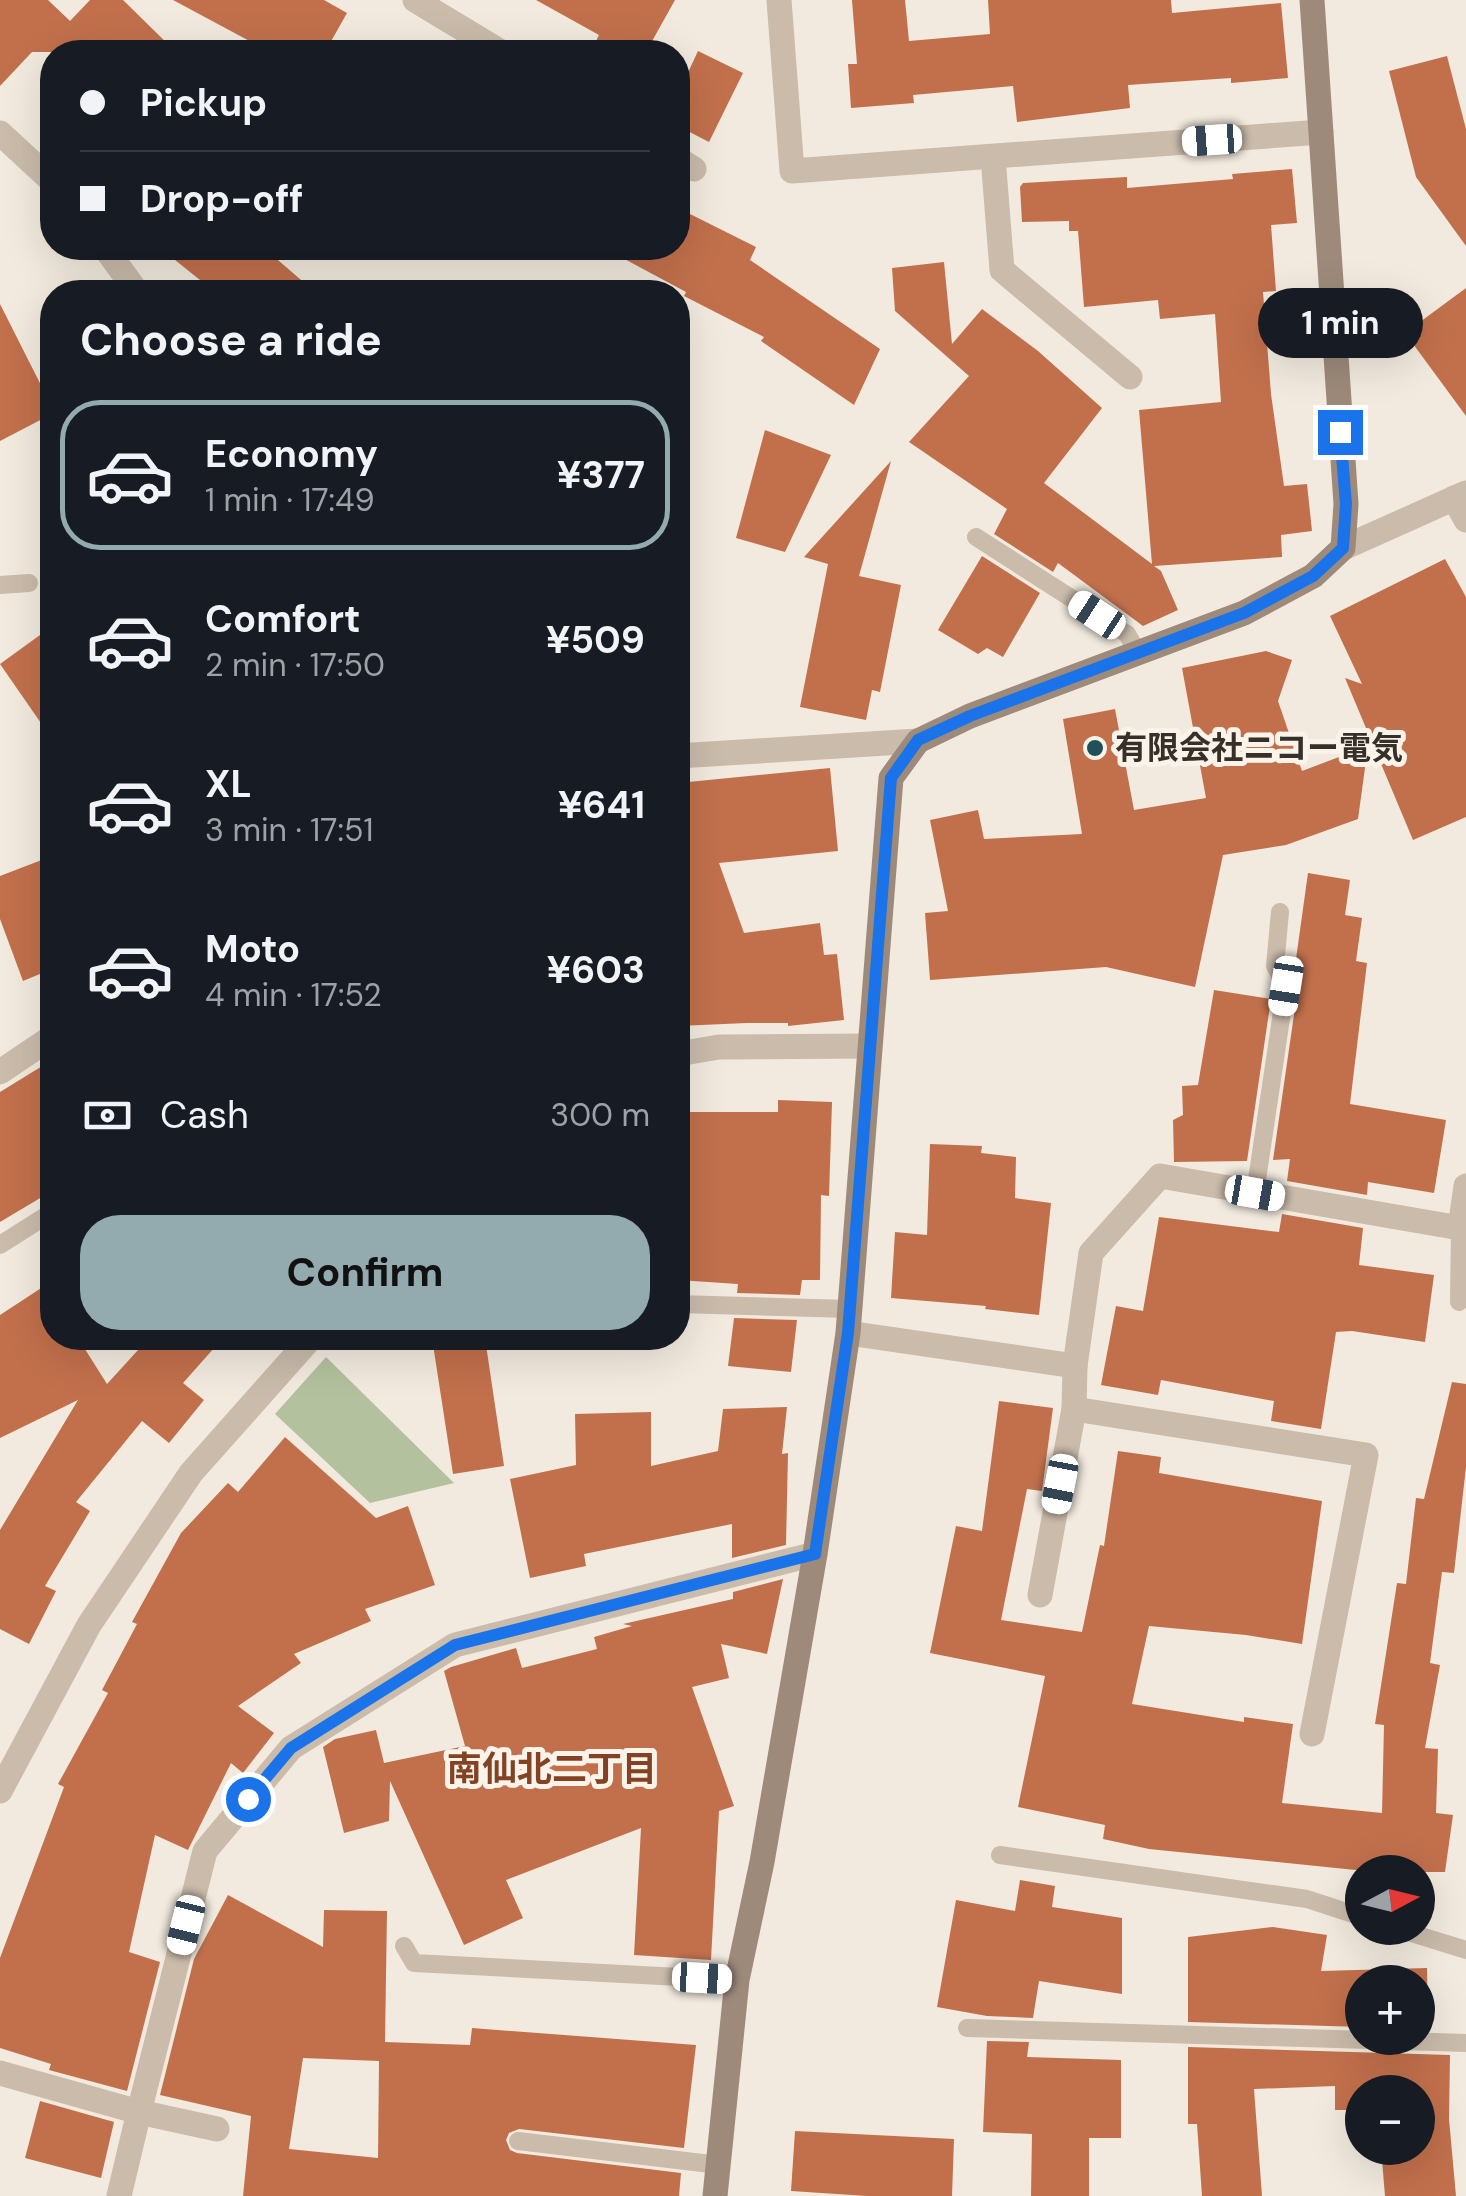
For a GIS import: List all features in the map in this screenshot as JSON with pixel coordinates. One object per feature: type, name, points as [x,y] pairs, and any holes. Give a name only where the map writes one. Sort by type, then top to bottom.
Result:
[{"type":"street","points":[[415,0],[482,40]]},
{"type":"street","points":[[779,0],[792,171],[1321,132]]},
{"type":"street","points":[[1312,0],[1346,504],[1343,548]]},
{"type":"street","points":[[0,133],[40,170]]},
{"type":"street","points":[[992,156],[1002,270],[1130,377]]},
{"type":"street","points":[[690,755],[918,740],[970,716],[1244,613],[1313,576],[1343,548],[1462,504]]},
{"type":"street","points":[[716,2196],[738,1980],[815,1554],[848,1321],[891,778],[918,740]]},
{"type":"street","points":[[0,1072],[40,1045]]},
{"type":"street","points":[[690,1052],[719,1047],[869,1046]]},
{"type":"street","points":[[1040,1595],[1074,1409],[1075,1366],[1091,1253],[1160,1176],[1460,1228],[1466,1186]]},
{"type":"street","points":[[848,1321],[1075,1366]]},
{"type":"street","points":[[0,1790],[89,1625],[191,1473],[300,1350]]},
{"type":"street","points":[[1074,1409],[1366,1455],[1312,1734]]},
{"type":"street","points":[[119,2196],[205,1850],[291,1748],[455,1645],[815,1554]]},
{"type":"street","points":[[0,2073],[139,2112],[217,2129]]},
{"type":"lane","points":[[976,537],[1127,634],[1138,652]]},
{"type":"lane","points":[[0,585],[29,583]]},
{"type":"lane","points":[[1255,1193],[1286,986],[1276,966],[1280,912]]},
{"type":"lane","points":[[0,1246],[40,1220]]},
{"type":"lane","points":[[1459,1302],[1460,1228]]},
{"type":"lane","points":[[690,1305],[848,1321]]},
{"type":"lane","points":[[1000,1855],[1308,1900],[1345,1912]]},
{"type":"lane","points":[[1435,1940],[1466,1950]]},
{"type":"lane","points":[[404,1946],[414,1962],[738,1980]]},
{"type":"lane","points":[[967,2028],[1466,2043]]},
{"type":"lane","points":[[518,2141],[720,2165]]},
{"type":"green space","points":[[326,1357],[454,1483],[370,1503],[275,1414]]},
{"type":"building","points":[[0,0],[48,0],[70,21],[90,0],[123,0],[164,40],[40,40],[40,52],[32,52],[0,86]]},
{"type":"building","points":[[173,0],[324,0],[347,13],[332,40],[248,40]]},
{"type":"building","points":[[536,0],[675,0],[653,40],[596,40],[599,35]]},
{"type":"building","points":[[852,0],[905,0],[909,41],[990,34],[988,0],[1171,0],[1172,13],[1281,3],[1288,78],[1128,85],[1130,108],[1017,122],[1013,86],[913,95],[914,103],[851,108],[848,64],[857,64]]},
{"type":"building","points":[[698,51],[743,73],[709,142],[690,132],[690,68]]},
{"type":"building","points":[[1447,56],[1466,129],[1466,246],[1416,177],[1389,71]]},
{"type":"building","points":[[1292,169],[1297,223],[1271,225],[1276,291],[1263,292],[1271,394],[1284,486],[1307,484],[1312,531],[1281,535],[1282,557],[1154,566],[1161,571],[1178,610],[1143,626],[1058,563],[1053,572],[994,534],[1007,509],[909,442],[969,376],[895,311],[892,268],[944,262],[952,344],[982,309],[1038,351],[1102,408],[1044,483],[1152,564],[1139,410],[1221,402],[1215,314],[1160,319],[1158,300],[1084,307],[1078,231],[1069,231],[1069,221],[1022,222],[1020,187],[1023,183],[1127,177],[1127,188],[1233,179],[1232,174]]},
{"type":"building","points":[[690,214],[756,247],[750,260],[880,349],[854,405],[761,341],[764,337],[690,299],[690,280],[664,280],[626,260],[690,260]]},
{"type":"building","points":[[175,260],[278,260],[301,280],[200,280]]},
{"type":"building","points":[[1466,288],[1466,416],[1405,333]]},
{"type":"building","points":[[0,304],[40,383],[40,420],[0,441]]},
{"type":"building","points":[[765,430],[831,455],[785,552],[736,538]]},
{"type":"building","points":[[891,461],[859,576],[901,585],[880,692],[872,690],[866,720],[800,707],[828,564],[804,557]]},
{"type":"building","points":[[982,556],[1040,593],[1003,657],[987,648],[978,654],[938,630]]},
{"type":"building","points":[[1445,559],[1466,597],[1466,817],[1413,840],[1345,678],[1362,684],[1330,616]]},
{"type":"building","points":[[40,635],[40,722],[0,664]]},
{"type":"building","points":[[1266,651],[1292,660],[1278,701],[1302,771],[1368,746],[1358,819],[1286,845],[1223,855],[1195,987],[1106,967],[930,980],[925,913],[948,911],[930,820],[978,810],[984,839],[1082,834],[1063,719],[1115,709],[1134,810],[1206,798],[1182,668]]},
{"type":"building","points":[[830,768],[838,851],[719,863],[744,933],[820,923],[824,955],[837,954],[844,1020],[788,1026],[690,1025],[690,782]]},
{"type":"building","points":[[40,861],[40,974],[23,981],[0,919],[0,876]]},
{"type":"building","points":[[1308,873],[1350,880],[1345,915],[1362,918],[1356,961],[1367,963],[1350,1104],[1446,1120],[1434,1193],[1368,1182],[1367,1195],[1287,1181],[1290,1159],[1273,1160],[1298,987],[1294,973]]},
{"type":"building","points":[[1214,990],[1271,999],[1247,1161],[1174,1162],[1173,1120],[1183,1115],[1182,1086],[1198,1085]]},
{"type":"building","points":[[40,1067],[40,1198],[0,1222],[0,1092]]},
{"type":"building","points":[[778,1100],[832,1102],[829,1196],[821,1195],[820,1280],[802,1280],[800,1295],[737,1293],[738,1284],[690,1281],[690,1112],[778,1112]]},
{"type":"building","points":[[930,1144],[982,1146],[981,1153],[1016,1157],[1015,1198],[1051,1203],[1039,1315],[891,1298],[895,1232],[927,1235]]},
{"type":"building","points":[[1282,1214],[1363,1228],[1359,1265],[1434,1275],[1425,1342],[1336,1332],[1321,1429],[1271,1421],[1274,1401],[1161,1380],[1158,1395],[1101,1385],[1116,1306],[1143,1311],[1159,1217],[1279,1232]]},
{"type":"building","points":[[40,1289],[40,1350],[86,1350],[107,1384],[138,1350],[212,1350],[183,1383],[204,1400],[169,1443],[142,1421],[76,1502],[90,1511],[45,1586],[56,1591],[29,1644],[0,1629],[0,1530],[78,1400],[0,1438],[0,1315]]},
{"type":"building","points":[[734,1318],[797,1320],[791,1372],[728,1366]]},
{"type":"building","points":[[434,1350],[487,1350],[504,1466],[453,1474]]},
{"type":"building","points":[[1452,1382],[1466,1384],[1466,1467],[1454,1573],[1442,1572],[1430,1663],[1440,1665],[1425,1748],[1438,1749],[1436,1813],[1453,1815],[1445,1872],[1435,1872],[1435,1855],[1345,1855],[1345,1869],[1149,1849],[1103,1839],[1105,1825],[1018,1807],[1045,1676],[930,1653],[956,1526],[982,1531],[999,1401],[1053,1408],[1042,1491],[1027,1489],[1001,1620],[1082,1632],[1100,1545],[1104,1546],[1118,1451],[1161,1457],[1159,1473],[1322,1501],[1302,1644],[1149,1626],[1132,1704],[1244,1722],[1244,1717],[1293,1724],[1282,1803],[1382,1813],[1384,1725],[1375,1724],[1397,1583],[1406,1584],[1416,1498],[1424,1499]]},
{"type":"building","points":[[787,1407],[782,1454],[788,1453],[786,1545],[732,1558],[732,1524],[584,1554],[586,1566],[530,1578],[510,1479],[576,1465],[575,1414],[651,1412],[651,1466],[718,1451],[723,1409]]},
{"type":"building","points":[[285,1437],[376,1518],[408,1506],[435,1585],[365,1609],[371,1621],[294,1654],[301,1663],[238,1706],[274,1733],[243,1773],[231,1763],[188,1850],[155,1835],[129,1952],[160,1962],[127,2091],[49,2070],[51,2064],[0,2048],[0,1958],[64,1787],[58,1784],[108,1693],[102,1690],[137,1624],[132,1622],[181,1533],[228,1483],[238,1492]]},
{"type":"building","points":[[783,1579],[767,1654],[721,1644],[729,1678],[692,1687],[734,1806],[719,1811],[711,1960],[634,1955],[641,1828],[506,1880],[523,1918],[464,1945],[390,1781],[389,1821],[344,1833],[323,1747],[335,1739],[376,1730],[384,1763],[465,1746],[444,1671],[516,1648],[522,1668],[597,1649],[594,1637],[632,1626],[623,1624],[733,1599],[733,1592]]},
{"type":"building","points":[[1020,1880],[1055,1886],[1052,1907],[1122,1918],[1122,1994],[1039,1981],[1033,2018],[987,2016],[937,2007],[956,1900],[1015,1911]]},
{"type":"building","points":[[228,1895],[323,1947],[324,1910],[387,1911],[385,2042],[470,2045],[472,2028],[696,2045],[684,2148],[519,2129],[509,2133],[506,2140],[510,2150],[517,2153],[681,2173],[679,2196],[243,2196],[251,2116],[160,2095],[194,1959]],"holes":[[[303,2058],[379,2061],[378,2158],[289,2149]]]},
{"type":"building","points":[[1273,1927],[1327,1935],[1321,1971],[1345,1970],[1345,2027],[1188,2022],[1188,1937]]},
{"type":"building","points":[[987,2041],[1029,2042],[1027,2057],[1121,2060],[1121,2138],[1089,2138],[1089,2196],[1031,2196],[1032,2134],[983,2132]]},
{"type":"building","points":[[1188,2047],[1345,2052],[1345,2055],[1450,2055],[1449,2119],[1456,2196],[1385,2196],[1382,2165],[1435,2165],[1435,2075],[1345,2075],[1345,2110],[1335,2110],[1335,2086],[1254,2089],[1262,2196],[1202,2196],[1197,2124],[1188,2124]]},
{"type":"building","points":[[40,2101],[114,2122],[101,2178],[25,2158]]},
{"type":"building","points":[[795,2131],[954,2139],[952,2196],[791,2191]]},
{"type":"place","name":"有限会社ニコー電気","points":[[1095,748]]},
{"type":"district","name":"南仙北二丁目","points":[[552,1769]]},
{"type":"route","points":[[248,1799],[291,1748],[455,1645],[815,1554],[848,1333],[891,778],[918,740],[970,716],[1244,613],[1313,576],[1343,548],[1346,504],[1340,432]]}]
